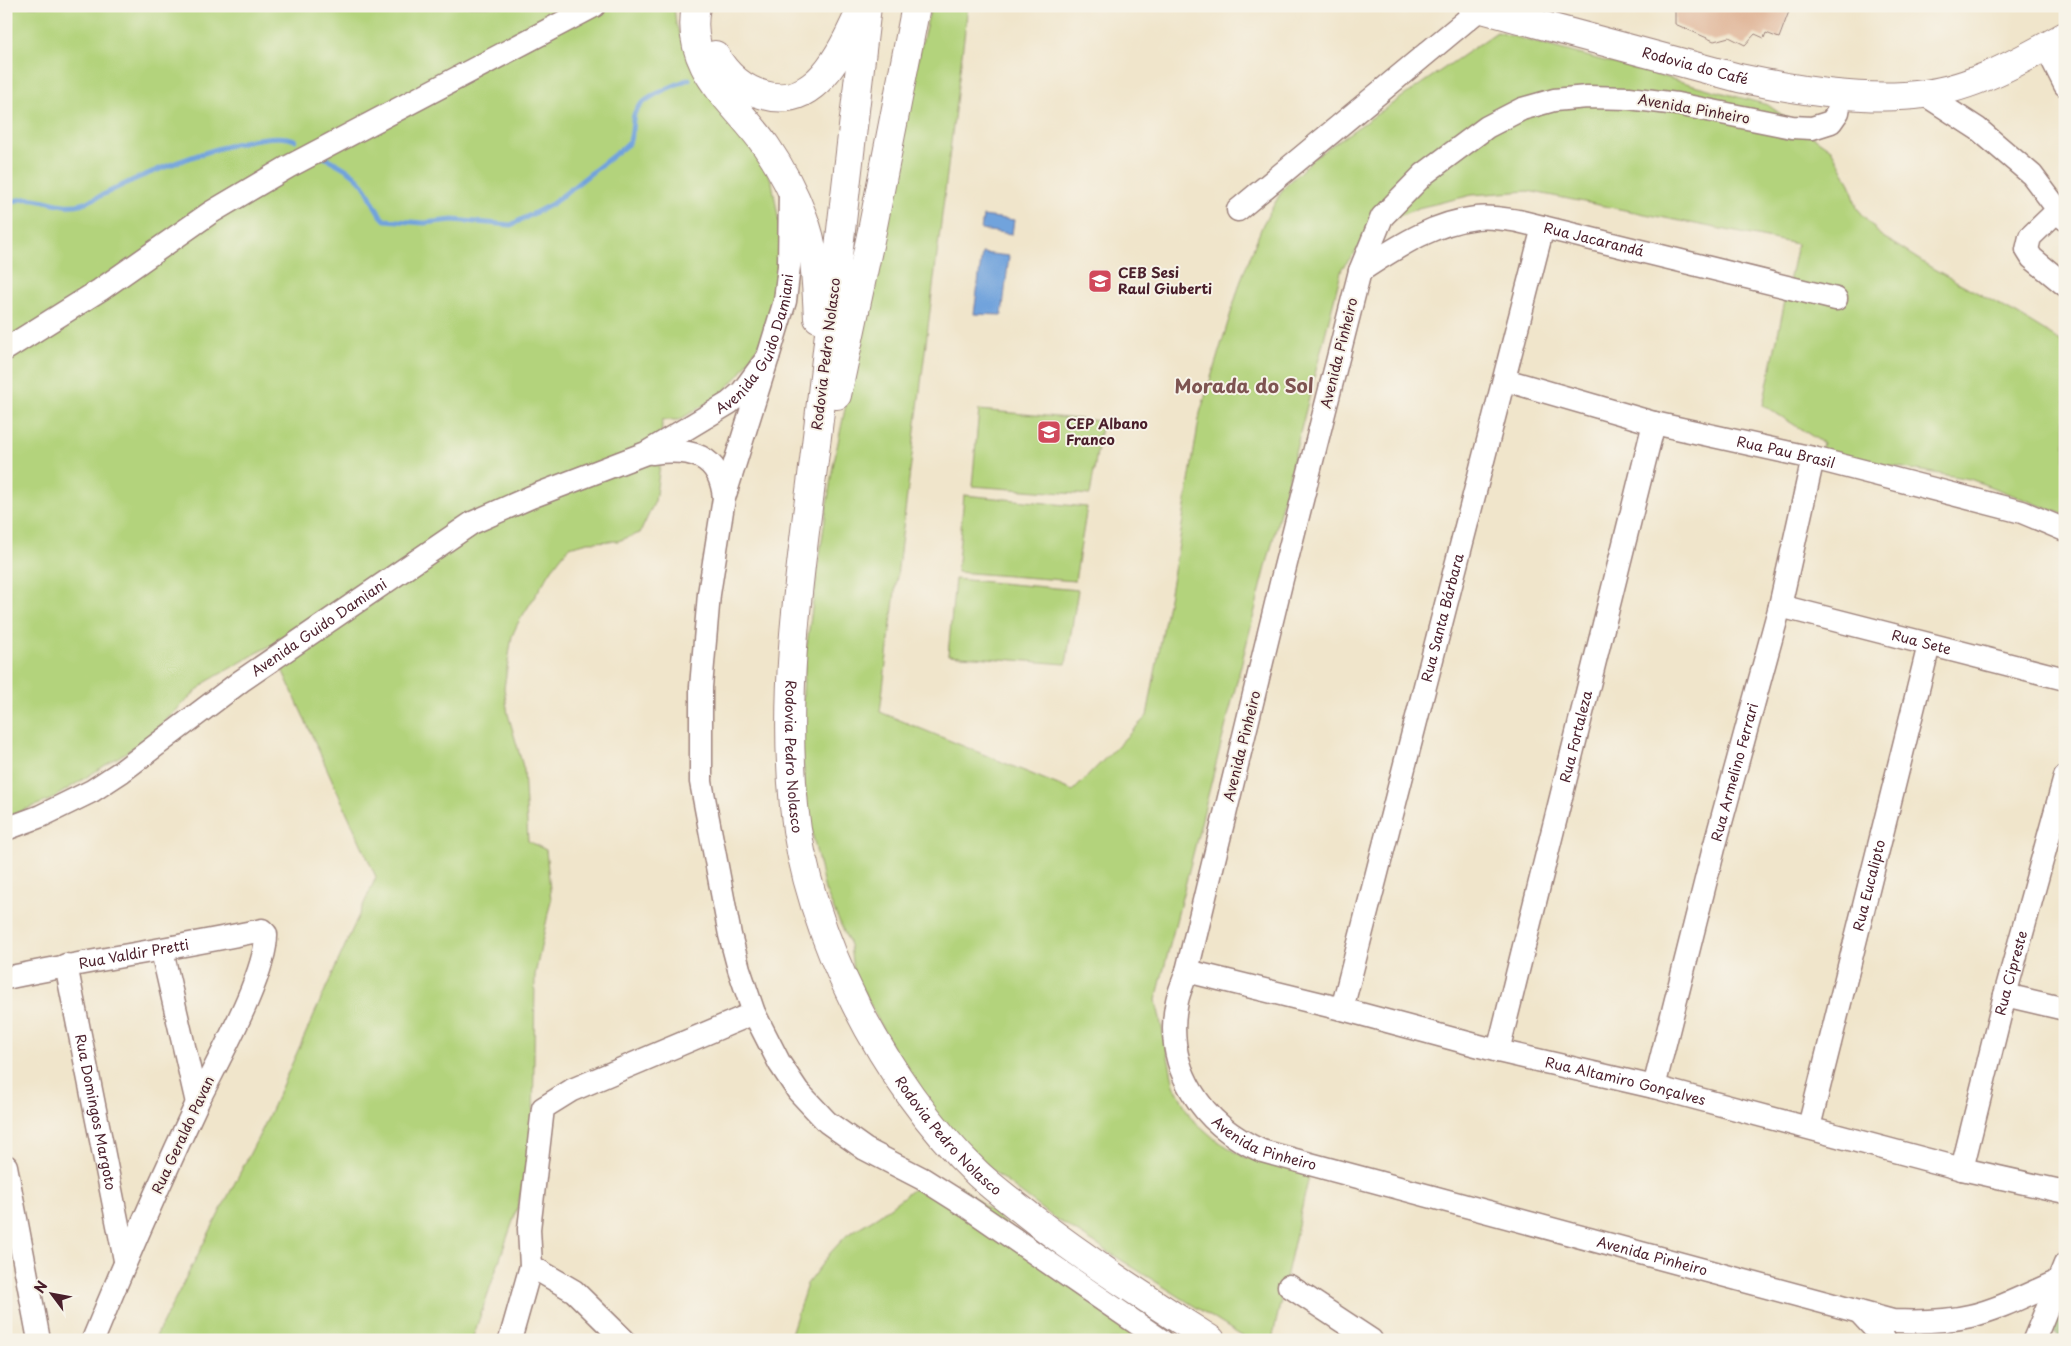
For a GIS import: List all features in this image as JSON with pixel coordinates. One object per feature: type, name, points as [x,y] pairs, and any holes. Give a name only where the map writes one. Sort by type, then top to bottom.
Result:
[{"type":"main road","points":[[696,6],[694,26],[700,59],[714,83],[766,146],[790,190],[812,240],[823,384]]},
{"type":"main road","points":[[708,6],[706,25],[711,47],[722,67],[751,92],[778,99],[791,98],[815,84],[830,68],[844,46],[863,6]]},
{"type":"main road","name":"Rodovia Pedro Nolasco","points":[[867,6],[801,573],[791,684],[790,728],[794,808],[814,903],[862,1019],[904,1087],[975,1171],[1079,1254],[1211,1340]]},
{"type":"main road","points":[[801,573],[873,226],[916,6]]},
{"type":"main road","name":"Rodovia do Café","points":[[1475,8],[1739,78],[1774,86],[1841,95],[1924,94],[1961,85],[2055,42]]},
{"type":"street","points":[[6,349],[100,290],[210,212],[288,166],[594,6]]},
{"type":"street","points":[[1238,210],[1475,8]]},
{"type":"street","points":[[2055,42],[2065,85]]},
{"type":"street","points":[[1924,94],[1978,129],[2026,170],[2061,215],[2030,237],[2027,250],[2032,258],[2065,284]]},
{"type":"street","name":"Avenida Pinheiro","points":[[1841,95],[1838,112],[1831,122],[1812,128],[1792,127],[1677,104],[1629,98],[1587,97],[1554,100],[1522,109],[1487,127],[1409,187],[1382,217],[1360,271],[1280,588],[1187,971],[1177,1000],[1175,1042],[1185,1079],[1207,1114],[1232,1136],[1262,1151],[1893,1321],[1934,1321],[1970,1316],[1997,1308],[2060,1273]]},
{"type":"street","name":"Avenida Guido Damiani","points":[[6,829],[41,816],[92,791],[241,681],[472,523],[531,497],[646,453],[729,403],[742,392],[768,357],[784,301],[789,266],[790,190]]},
{"type":"street","name":"Rua Jacarandá","points":[[1360,271],[1407,240],[1458,221],[1477,218],[1498,218],[1543,227],[1836,299]]},
{"type":"street","name":"Rua Santa Bárbara","points":[[1342,1008],[1543,227]]},
{"type":"street","points":[[768,357],[724,498],[709,594],[701,687],[701,782],[730,935],[754,1013],[780,1064],[798,1091],[827,1122],[865,1149],[923,1179],[969,1208],[1161,1340]]},
{"type":"street","name":"Rua Pau Brasil","points":[[1505,380],[1654,423],[1813,458],[2022,512],[2065,530]]},
{"type":"street","name":"Rua Fortaleza","points":[[1498,1051],[1654,423]]},
{"type":"street","name":"Avenida Guido Damiani","points":[[646,453],[676,450],[707,461],[717,472],[723,485],[724,498]]},
{"type":"street","name":"Rua Armelino Ferrari","points":[[1654,1087],[1714,848],[1780,606],[1813,458]]},
{"type":"street","name":"Rua Sete","points":[[1780,606],[2065,679]]},
{"type":"street","name":"Rua Eucalipto","points":[[1809,1127],[1929,645]]},
{"type":"street","name":"Rua Cipreste","points":[[1962,1169],[2005,994],[2056,843],[2065,777]]},
{"type":"street","name":"Rua Valdir Pretti","points":[[6,978],[66,966],[162,951],[262,930]]},
{"type":"street","name":"Rua Geraldo Pavan","points":[[92,1340],[125,1260],[259,968],[266,947],[266,934],[262,930]]},
{"type":"street","points":[[162,951],[197,1103]]},
{"type":"street","name":"Rua Domingos Margoto","points":[[66,966],[125,1260]]},
{"type":"street","name":"Rua Altamiro Gonçalves","points":[[1187,971],[1342,1008],[1498,1051],[1654,1087],[1962,1169],[2065,1192]]},
{"type":"street","points":[[2005,994],[2065,1008]]},
{"type":"street","points":[[510,1340],[531,1266],[529,1229],[534,1172],[541,1113],[546,1105],[572,1090],[754,1013]]},
{"type":"street","points":[[6,1166],[39,1340]]},
{"type":"street","points":[[531,1266],[574,1291],[624,1340]]},
{"type":"street","points":[[2034,1340],[2060,1273]]},
{"type":"street","points":[[1289,1286],[1371,1340]]},
{"type":"street","points":[[1859,1312],[1885,1340]]},
{"type":"green space","points":[[6,6],[674,6],[676,24],[691,63],[754,145],[772,182],[782,240],[772,317],[760,343],[740,374],[719,396],[679,420],[662,420],[661,459],[655,501],[640,533],[618,541],[588,542],[569,547],[552,569],[518,623],[512,636],[504,688],[508,714],[524,770],[528,841],[546,850],[551,900],[535,975],[533,1139],[517,1209],[472,1340],[154,1340],[263,1128],[376,877],[271,645],[206,682],[144,741],[50,800],[6,817]]},
{"type":"green space","points":[[931,6],[968,6],[880,712],[1073,791],[1147,716],[1179,544],[1200,413],[1242,277],[1263,224],[1283,189],[1316,156],[1497,32],[1768,105],[1831,149],[1850,183],[1857,208],[1880,235],[1932,268],[2018,315],[2065,344],[2065,515],[1970,479],[1820,454],[1823,443],[1763,405],[1797,244],[1528,191],[1472,195],[1418,208],[1399,216],[1363,243],[1342,268],[1156,1000],[1174,1085],[1191,1118],[1216,1140],[1244,1157],[1310,1172],[1272,1340],[1248,1340],[1053,1217],[1000,1177],[918,1098],[853,971],[850,945],[825,890],[806,805],[801,727],[805,657],[832,471],[919,55]]},
{"type":"green space","points":[[979,410],[1102,421],[1090,495],[972,486]]},
{"type":"green space","points":[[964,495],[1087,507],[1075,581],[957,572]]},
{"type":"green space","points":[[955,579],[1078,590],[1066,664],[948,655]]},
{"type":"green space","points":[[924,1181],[929,1187],[962,1187],[1021,1237],[1174,1340],[789,1340],[807,1284],[831,1252],[847,1235],[878,1216]]},
{"type":"green space","points":[[2065,1289],[2065,1339],[2045,1328]]},
{"type":"water","points":[[983,216],[1014,220],[1012,234],[981,230]]},
{"type":"water","points":[[982,253],[1009,256],[1002,315],[974,314]]},
{"type":"building","points":[[1675,6],[1791,6],[1779,38],[1766,33],[1764,38],[1755,34],[1745,45],[1729,37],[1714,41],[1675,24]]},
{"type":"waterway","points":[[324,157],[348,170],[363,184],[385,220],[424,223],[453,220],[511,225],[552,204],[629,143],[634,116],[638,107],[659,92],[689,79]]},
{"type":"waterway","points":[[6,205],[27,198],[64,205],[84,203],[154,171],[194,156],[262,138],[281,137],[295,140]]},
{"type":"place","name":"CEB Sesi Raul Giuberti","points":[[1100,281]]},
{"type":"place","name":"CEP Albano Franco","points":[[1049,432]]},
{"type":"district","name":"Morada do Sol","points":[[1244,386]]}]
